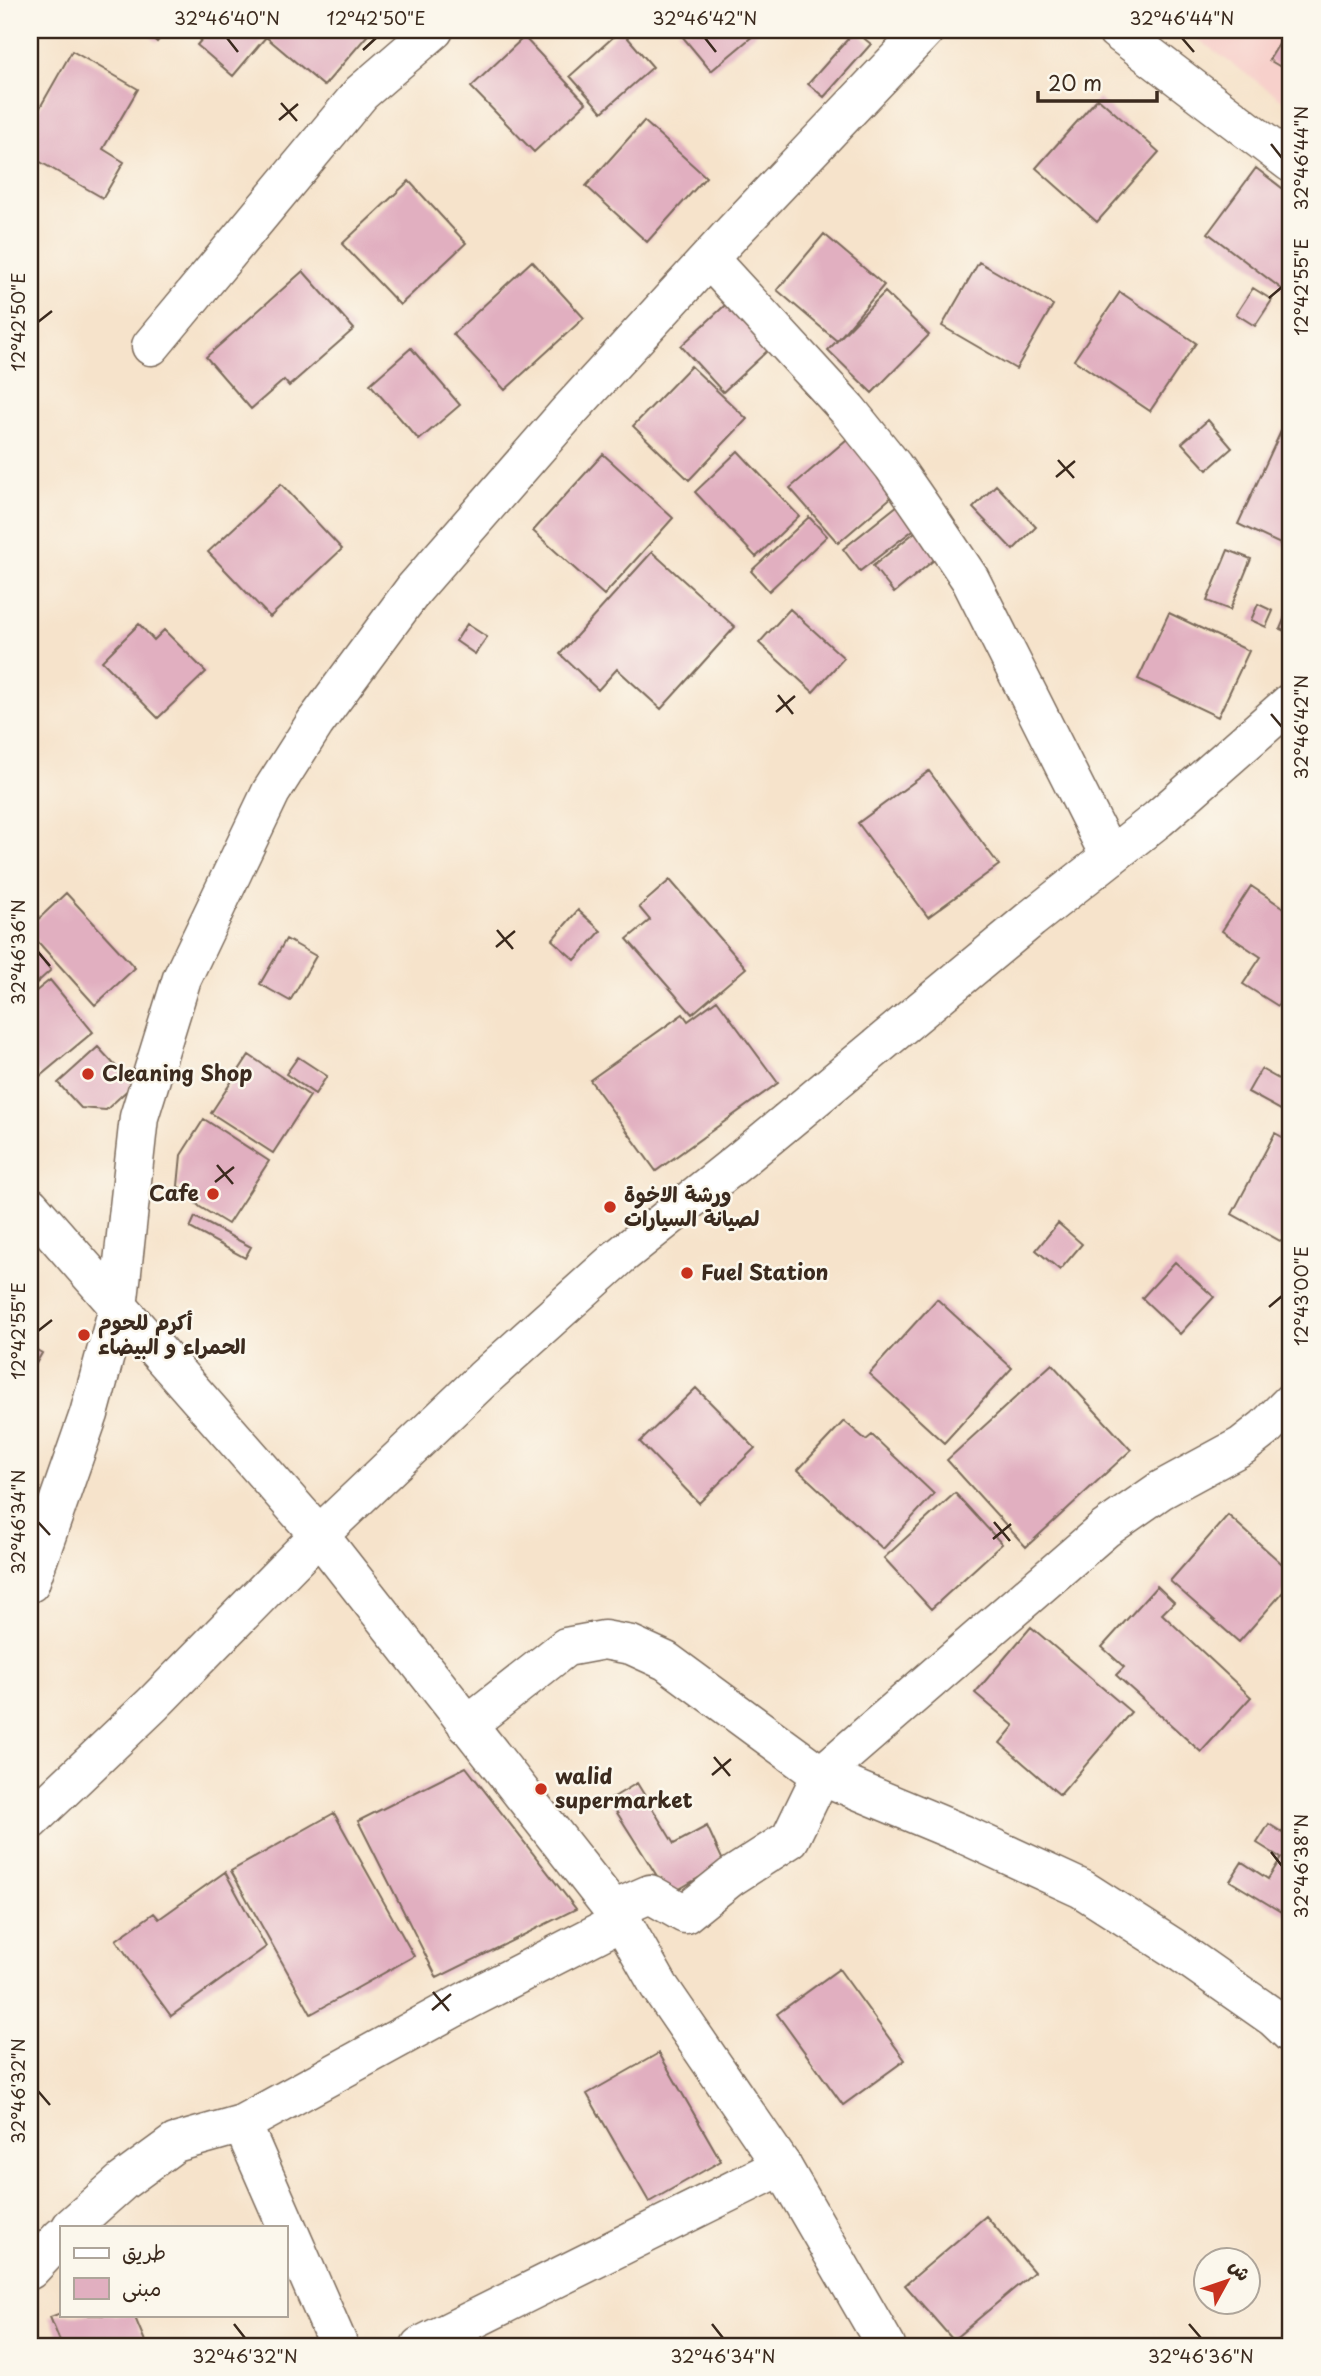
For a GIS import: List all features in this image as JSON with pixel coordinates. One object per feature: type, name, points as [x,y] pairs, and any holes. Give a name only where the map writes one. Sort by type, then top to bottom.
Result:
[{"type":"street","points":[[151,346],[361,93],[434,30]]},
{"type":"street","points":[[30,1583],[89,1414],[118,1308],[139,1117],[182,978],[271,792],[315,723],[414,589],[569,411],[925,30]]},
{"type":"street","points":[[1116,30],[1291,163]]},
{"type":"street","points":[[709,259],[847,409],[893,466],[970,579],[1110,857]]},
{"type":"street","points":[[30,1821],[153,1704],[318,1535],[483,1379],[618,1257],[1158,819],[1291,702]]},
{"type":"street","points":[[30,1206],[318,1535],[622,1921],[659,1986],[782,2166],[886,2346]]},
{"type":"street","points":[[72,2226],[123,2181],[175,2143],[242,2124],[470,1999],[622,1921],[627,1905],[650,1894],[685,1914],[731,1877],[790,1839],[821,1775],[1105,1530],[1161,1490],[1242,1446],[1291,1402]]},
{"type":"street","points":[[467,1725],[566,1647],[604,1640],[631,1645],[666,1661],[821,1775],[965,1835],[1082,1889],[1177,1950],[1274,2018],[1291,2034]]},
{"type":"street","points":[[242,2124],[287,2226]]},
{"type":"street","points":[[420,2346],[782,2166]]},
{"type":"street","points":[[287,2227],[339,2346]]},
{"type":"street","points":[[30,2270],[60,2238]]},
{"type":"shaded area","points":[[1185,30],[1291,30],[1291,106]]},
{"type":"building","points":[[143,30],[167,30],[157,42]]},
{"type":"building","points":[[210,30],[372,30],[324,86],[266,37],[233,76],[197,45]]},
{"type":"building","points":[[621,30],[653,67],[602,112],[570,76]]},
{"type":"building","points":[[677,30],[760,30],[711,71]]},
{"type":"building","points":[[1288,30],[1291,30],[1291,73],[1269,60]]},
{"type":"building","points":[[855,31],[871,44],[824,97],[808,84]]},
{"type":"building","points":[[524,37],[586,103],[534,152],[471,87]]},
{"type":"building","points":[[72,51],[138,89],[103,149],[124,162],[103,198],[30,156],[30,125]]},
{"type":"building","points":[[1098,98],[1159,152],[1097,222],[1036,168]]},
{"type":"building","points":[[644,121],[706,177],[647,242],[586,186]]},
{"type":"building","points":[[1256,168],[1291,195],[1291,296],[1208,233]]},
{"type":"building","points":[[409,181],[466,243],[400,305],[342,244]]},
{"type":"building","points":[[824,234],[884,285],[837,341],[777,290]]},
{"type":"building","points":[[532,261],[584,318],[505,390],[453,334]]},
{"type":"building","points":[[979,262],[1053,305],[1016,369],[942,326]]},
{"type":"building","points":[[303,271],[354,329],[289,386],[284,380],[251,409],[206,357]]},
{"type":"building","points":[[1253,288],[1272,300],[1255,326],[1236,314]]},
{"type":"building","points":[[885,292],[929,335],[872,393],[828,350]]},
{"type":"building","points":[[1120,292],[1196,343],[1150,411],[1074,360]]},
{"type":"building","points":[[736,295],[778,341],[723,392],[681,346]]},
{"type":"building","points":[[411,348],[460,405],[419,440],[370,384]]},
{"type":"building","points":[[691,366],[747,419],[689,480],[633,426]]},
{"type":"building","points":[[1208,420],[1232,448],[1207,470],[1182,443]]},
{"type":"building","points":[[1282,429],[1291,434],[1291,549],[1238,524]]},
{"type":"building","points":[[853,434],[901,489],[838,543],[790,488]]},
{"type":"building","points":[[738,451],[799,516],[756,557],[695,492]]},
{"type":"building","points":[[603,454],[673,518],[604,595],[533,531]]},
{"type":"building","points":[[281,484],[342,549],[270,617],[208,552]]},
{"type":"building","points":[[996,485],[1036,527],[1013,550],[973,508]]},
{"type":"building","points":[[908,497],[926,520],[860,571],[843,549]]},
{"type":"building","points":[[809,517],[827,536],[769,591],[751,571]]},
{"type":"building","points":[[925,524],[946,550],[894,593],[873,566]]},
{"type":"building","points":[[1228,550],[1251,559],[1230,610],[1207,601]]},
{"type":"building","points":[[652,552],[735,627],[661,709],[617,669],[598,690],[560,654]]},
{"type":"building","points":[[1291,603],[1291,634],[1280,629]]},
{"type":"building","points":[[1258,604],[1273,611],[1266,627],[1251,620]]},
{"type":"building","points":[[790,609],[844,658],[813,692],[759,643]]},
{"type":"building","points":[[1169,613],[1249,651],[1218,717],[1138,679]]},
{"type":"building","points":[[139,624],[154,640],[164,630],[206,672],[158,718],[102,661]]},
{"type":"building","points":[[467,624],[487,637],[475,654],[456,641]]},
{"type":"building","points":[[929,771],[999,865],[928,917],[858,823]]},
{"type":"building","points":[[670,880],[746,968],[692,1014],[627,939],[650,920],[639,907]]},
{"type":"building","points":[[1251,886],[1291,913],[1291,986],[1278,1006],[1243,984],[1261,957],[1222,931]]},
{"type":"building","points":[[66,893],[135,968],[95,1005],[30,933],[30,927]]},
{"type":"building","points":[[578,910],[601,931],[575,960],[552,940]]},
{"type":"building","points":[[286,939],[316,956],[290,1001],[260,984]]},
{"type":"building","points":[[30,945],[51,970],[30,989]]},
{"type":"building","points":[[50,980],[93,1032],[40,1076],[30,1064],[30,996]]},
{"type":"building","points":[[717,1000],[778,1083],[656,1171],[590,1080],[683,1014],[688,1021]]},
{"type":"building","points":[[98,1047],[133,1085],[106,1110],[81,1108],[58,1083]]},
{"type":"building","points":[[249,1055],[310,1096],[273,1153],[211,1113]]},
{"type":"building","points":[[298,1057],[327,1076],[315,1094],[286,1074]]},
{"type":"building","points":[[1261,1069],[1291,1086],[1291,1108],[1288,1114],[1248,1092]]},
{"type":"building","points":[[204,1119],[269,1161],[228,1224],[200,1207],[178,1186],[181,1155]]},
{"type":"building","points":[[1275,1133],[1291,1142],[1291,1247],[1232,1214]]},
{"type":"building","points":[[195,1217],[251,1247],[245,1258],[190,1228]]},
{"type":"building","points":[[1058,1223],[1082,1244],[1060,1270],[1036,1250]]},
{"type":"building","points":[[1175,1262],[1214,1297],[1180,1334],[1142,1298]]},
{"type":"building","points":[[937,1299],[1012,1368],[944,1443],[869,1374]]},
{"type":"building","points":[[30,1346],[42,1353],[30,1374]]},
{"type":"building","points":[[1052,1364],[1131,1450],[1026,1547],[947,1460]]},
{"type":"building","points":[[696,1388],[755,1448],[699,1503],[640,1442]]},
{"type":"building","points":[[844,1421],[866,1440],[872,1435],[934,1494],[883,1549],[798,1470]]},
{"type":"building","points":[[955,1493],[1002,1544],[931,1609],[884,1558]]},
{"type":"building","points":[[1228,1515],[1291,1572],[1291,1583],[1239,1642],[1170,1581]]},
{"type":"building","points":[[1157,1586],[1174,1602],[1162,1614],[1251,1697],[1201,1752],[1116,1675],[1124,1667],[1102,1647]]},
{"type":"building","points":[[1031,1627],[1131,1712],[1060,1795],[1000,1743],[1014,1726],[975,1693]]},
{"type":"building","points":[[466,1767],[576,1909],[437,1978],[358,1821]]},
{"type":"building","points":[[637,1783],[674,1844],[707,1826],[724,1863],[669,1895],[609,1800]]},
{"type":"building","points":[[334,1813],[414,1956],[311,2014],[231,1871]]},
{"type":"building","points":[[1269,1824],[1291,1838],[1291,1918],[1230,1881],[1242,1862],[1268,1879],[1281,1858],[1257,1843]]},
{"type":"building","points":[[225,1872],[266,1947],[171,2016],[116,1940],[154,1913],[159,1919]]},
{"type":"building","points":[[839,1969],[905,2060],[843,2105],[777,2014]]},
{"type":"building","points":[[659,2053],[721,2161],[649,2202],[587,2094]]},
{"type":"building","points":[[986,2216],[1034,2272],[953,2340],[905,2285]]},
{"type":"building","points":[[60,2313],[60,2316],[134,2316],[147,2346],[62,2346],[50,2317]]},
{"type":"place","name":"Cleaning Shop","points":[[88,1074]]},
{"type":"place","name":"Cafe","points":[[213,1194]]},
{"type":"place","name":"ورشة الاخوة لصيانة السيارات","points":[[610,1207]]},
{"type":"place","name":"Fuel Station","points":[[687,1273]]},
{"type":"place","name":"أكرم للحوم الحمراء و البيضاء","points":[[84,1335]]},
{"type":"place","name":"walid supermarket","points":[[541,1789]]}]
